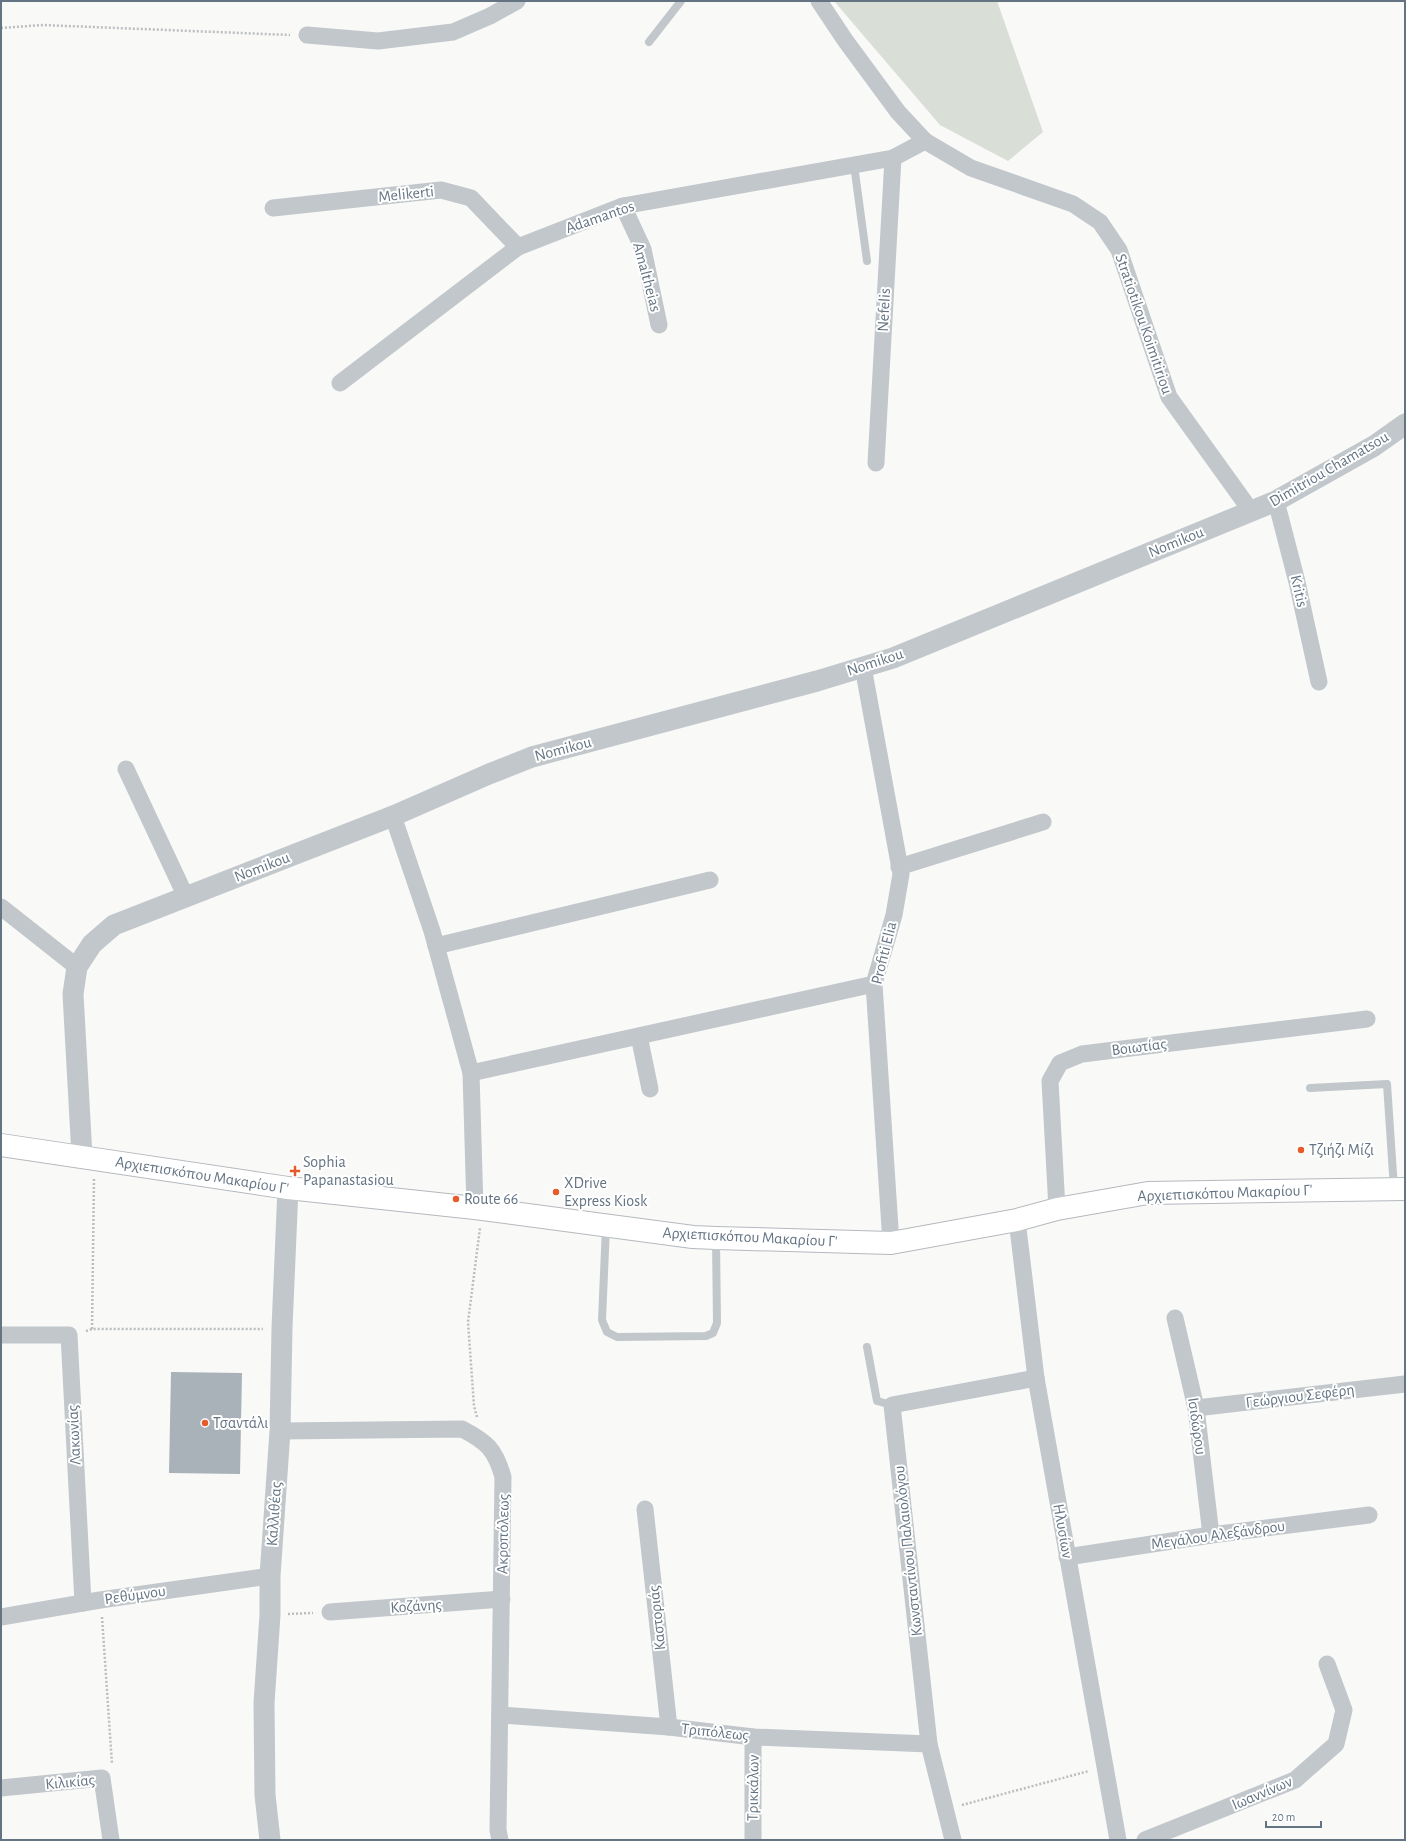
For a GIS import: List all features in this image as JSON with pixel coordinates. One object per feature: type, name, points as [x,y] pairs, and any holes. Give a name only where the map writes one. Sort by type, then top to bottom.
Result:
[{"type":"main road","name":"Αρχιεπισκόπου Μακαρίου Γ'","points":[[1,1145],[288,1188],[479,1209],[693,1237],[716,1238],[891,1243],[1017,1220],[1057,1209],[1148,1193],[1400,1190]]},
{"type":"street","points":[[307,35],[378,41],[453,32],[490,16],[517,1]]},
{"type":"street","name":"Stratiotikou Koimitiriou","points":[[819,1],[845,40],[898,112],[925,141],[971,168],[1073,204],[1100,222],[1119,250],[1169,397],[1251,511]]},
{"type":"street","name":"Adamantos","points":[[340,383],[518,246],[623,206],[893,158],[925,141]]},
{"type":"street","name":"Nefelis","points":[[876,463],[893,158]]},
{"type":"street","name":"Melikerti","points":[[273,208],[441,190],[471,198],[518,246]]},
{"type":"street","name":"Amaltheias","points":[[623,206],[643,249],[659,325]]},
{"type":"street","name":"Dimitriou Chamatsou","points":[[1251,511],[1276,500],[1374,446],[1405,424]]},
{"type":"street","name":"Kritis","points":[[1276,500],[1297,582],[1319,682]]},
{"type":"street","name":"Nomikou","points":[[88,1157],[73,994],[77,967],[92,944],[114,925],[393,816],[482,776],[532,757],[894,658],[1251,511]]},
{"type":"street","name":"Profiti Elia","points":[[863,667],[901,874],[894,915],[874,984],[891,1243]]},
{"type":"street","points":[[126,769],[186,897]]},
{"type":"street","points":[[393,816],[436,946],[471,1073],[479,1209]]},
{"type":"street","points":[[899,867],[1043,822]]},
{"type":"street","points":[[436,946],[710,880]]},
{"type":"street","points":[[1,907],[77,967]]},
{"type":"street","points":[[471,1073],[874,984]]},
{"type":"street","name":"Βοιωτίας","points":[[1057,1209],[1050,1081],[1060,1063],[1082,1054],[1367,1019]]},
{"type":"street","points":[[639,1036],[650,1089]]},
{"type":"street","name":"Καλλιθέας","points":[[270,1840],[265,1795],[264,1703],[270,1615],[270,1576],[280,1431],[282,1328],[288,1188]]},
{"type":"street","name":"Ηλυσίων","points":[[1017,1220],[1036,1378],[1118,1840]]},
{"type":"street","name":"Ισιδώρου","points":[[1175,1318],[1196,1408],[1211,1535]]},
{"type":"street","points":[[1,1335],[68,1335]]},
{"type":"street","name":"Λακωνίας","points":[[68,1335],[83,1603]]},
{"type":"street","points":[[892,1405],[1036,1378]]},
{"type":"street","name":"Γεώργιου Σεφέρη","points":[[1196,1408],[1405,1384]]},
{"type":"street","name":"Κωνσταντίνου Παλαιολόγου","points":[[892,1405],[929,1744],[953,1840]]},
{"type":"street","name":"Ακροπόλεως","points":[[280,1431],[462,1429],[483,1440],[498,1458],[503,1476],[501,1715],[498,1830],[500,1840]]},
{"type":"street","name":"Καστοριάς","points":[[645,1509],[669,1727]]},
{"type":"street","name":"Μεγάλου Αλεξάνδρου","points":[[1067,1557],[1211,1535],[1369,1515]]},
{"type":"street","name":"Ρεθύμνου","points":[[1,1617],[100,1600],[270,1576]]},
{"type":"street","name":"Κοζάνης","points":[[330,1612],[502,1599]]},
{"type":"street","name":"Ιωαννίνων","points":[[1145,1840],[1295,1780],[1336,1744],[1344,1710],[1327,1664]]},
{"type":"street","name":"Τριπόλεως","points":[[501,1715],[669,1727],[754,1737],[929,1744]]},
{"type":"street","name":"Τρικκάλων","points":[[753,1840],[754,1737]]},
{"type":"street","name":"Κιλικίας","points":[[1,1788],[102,1778],[111,1840]]},
{"type":"lane","points":[[649,42],[681,1]]},
{"type":"lane","points":[[854,165],[867,261]]},
{"type":"lane","points":[[1310,1088],[1387,1084],[1400,1190]]},
{"type":"lane","points":[[606,1226],[602,1320],[607,1332],[617,1337],[706,1336],[713,1333],[717,1323],[716,1238]]},
{"type":"lane","points":[[867,1347],[877,1401],[892,1405]]},
{"type":"path","points":[[1,28],[50,25],[307,35]]},
{"type":"path","points":[[88,1157],[92,1329]]},
{"type":"path","points":[[479,1209],[468,1322],[474,1406],[483,1440]]},
{"type":"path","points":[[68,1335],[92,1329],[282,1328]]},
{"type":"path","points":[[100,1600],[112,1769],[102,1778]]},
{"type":"path","points":[[270,1615],[330,1612]]},
{"type":"path","points":[[946,1809],[1105,1767]]},
{"type":"shaded area","points":[[834,1],[997,1],[1043,132],[1008,161],[940,125]]},
{"type":"building","name":"Τσαντάλι","points":[[171,1372],[242,1373],[240,1474],[169,1473]]},
{"type":"place","name":"Τζιήζι Μίζι","points":[[1301,1150]]},
{"type":"place","name":"Sophia Papanastasiou","points":[[295,1171]]},
{"type":"place","name":"XDrive Express Kiosk","points":[[556,1192]]},
{"type":"place","name":"Route 66","points":[[456,1199]]},
{"type":"place","name":"Τσαντάλι","points":[[205,1423]]}]
